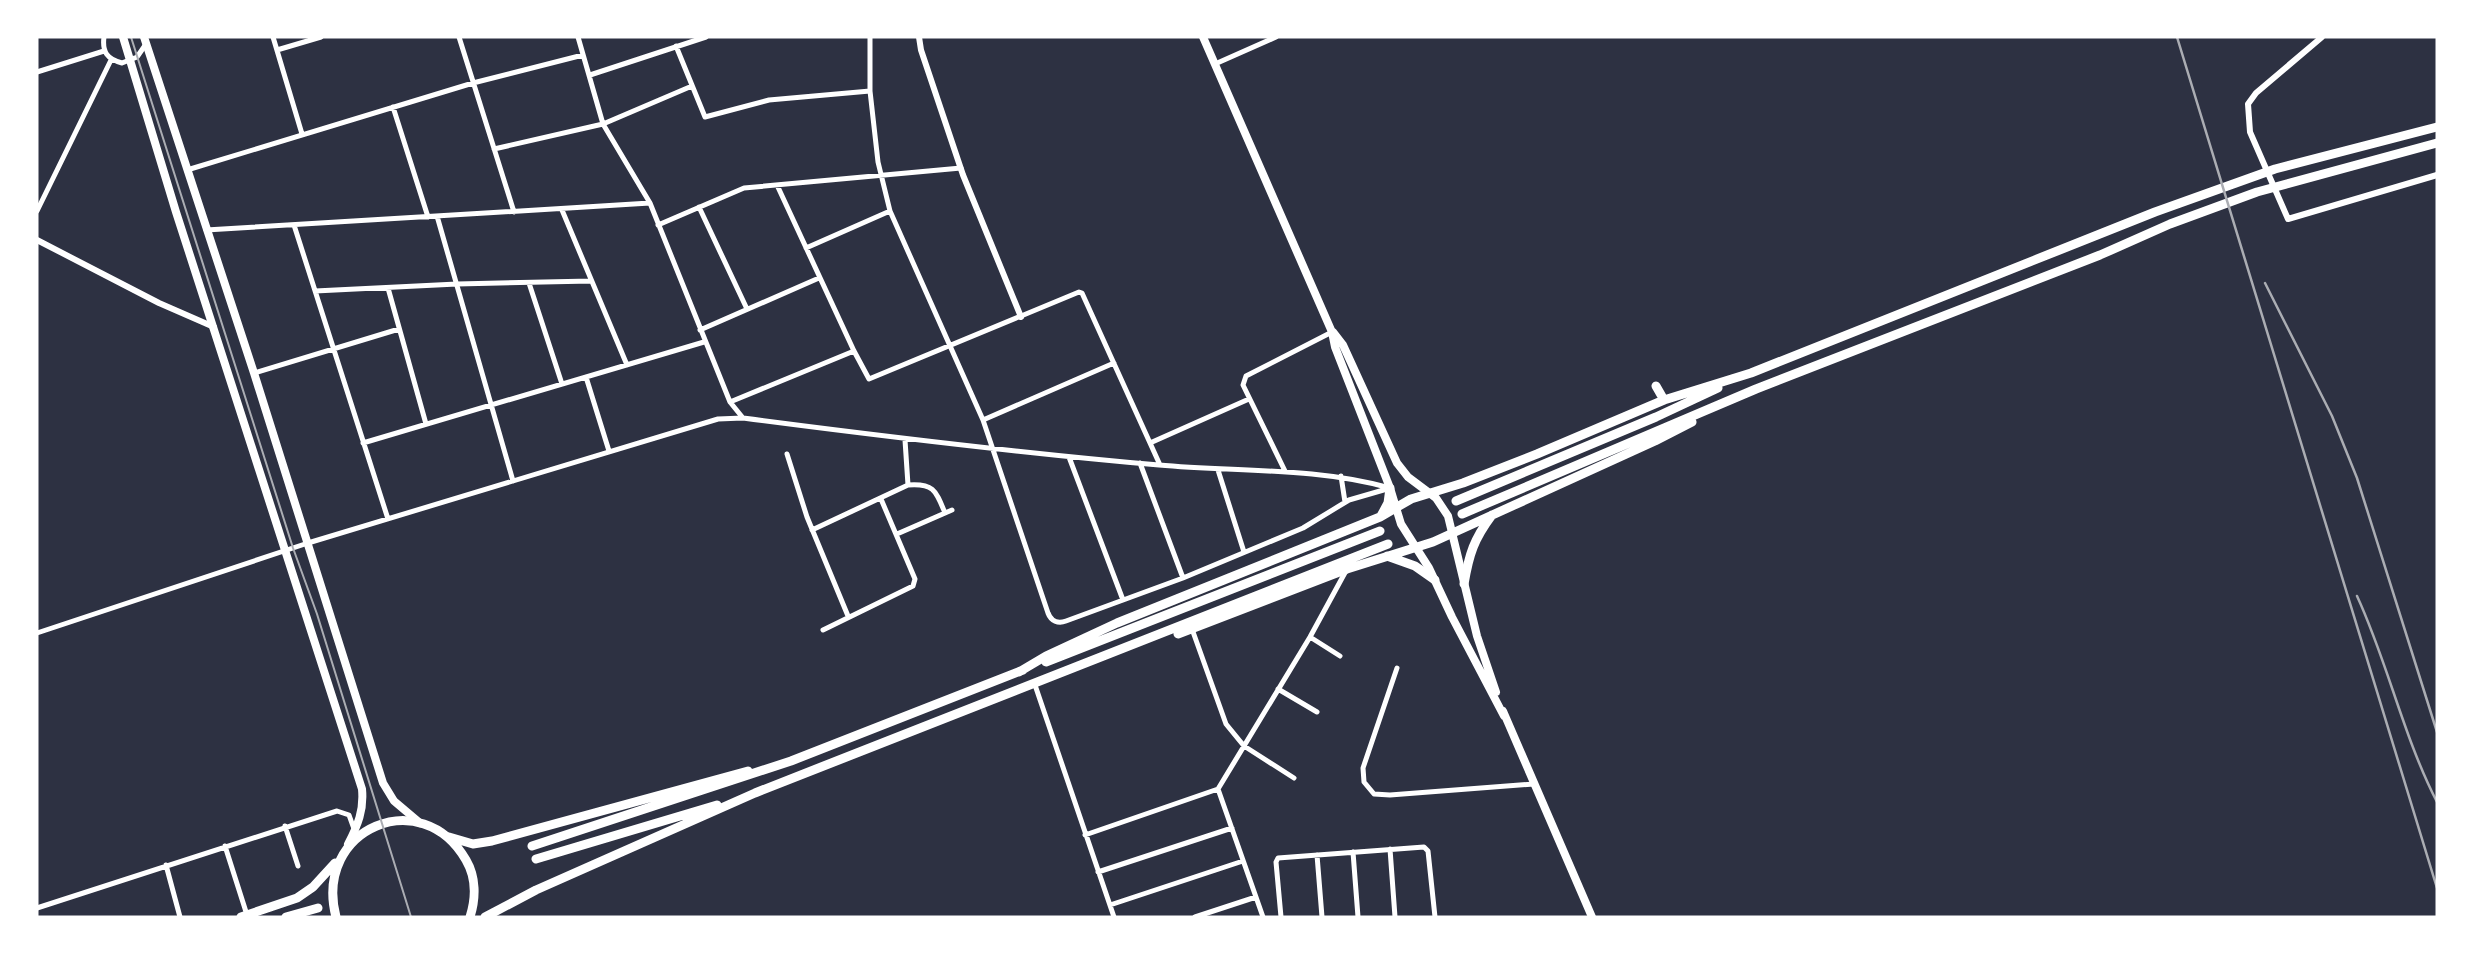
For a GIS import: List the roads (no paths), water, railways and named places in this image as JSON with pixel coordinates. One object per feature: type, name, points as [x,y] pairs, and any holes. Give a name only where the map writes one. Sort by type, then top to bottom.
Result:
[{"type":"highway","points":[[1456,501],[1656,417],[1751,373],[2155,212],[2295,163],[2437,127]]},
{"type":"highway","points":[[1462,514],[1756,389],[2223,204],[2300,179],[2437,143]]},
{"type":"highway","points":[[1019,672],[1057,650],[1117,623],[1380,517],[1411,499],[1463,483],[1664,400],[1751,373]]},
{"type":"highway","points":[[1656,386],[1664,400]]},
{"type":"highway","points":[[1083,665],[1192,629],[1347,569],[1433,542],[1655,441],[1756,389]]},
{"type":"highway","points":[[1380,517],[1388,503],[1390,488]]},
{"type":"highway","points":[[1464,584],[1474,542],[1493,513]]},
{"type":"highway","points":[[532,846],[791,761],[1380,531]]},
{"type":"highway","points":[[485,917],[536,890],[755,793],[1388,544]]},
{"type":"highway","points":[[1386,556],[1415,566],[1435,580]]},
{"type":"highway","points":[[244,916],[297,898],[313,887],[367,831],[380,825],[393,822],[421,823],[449,837],[473,844],[791,761]]},
{"type":"highway","points":[[536,859],[755,793]]},
{"type":"highway","points":[[449,837],[465,857],[474,881],[475,898],[470,917]]},
{"type":"highway","points":[[336,917],[331,887],[334,871],[344,852]]},
{"type":"highway","points":[[286,917],[318,908]]},
{"type":"main road","points":[[123,37],[176,212],[362,789],[363,803],[359,822],[344,852]]},
{"type":"main road","points":[[1203,37],[1332,331],[1335,348],[1405,531],[1435,580],[1504,716],[1592,917]]},
{"type":"main road","points":[[145,41],[254,373],[383,783],[394,801],[421,823]]},
{"type":"main road","points":[[1332,331],[1343,345],[1397,463],[1408,477],[1430,493],[1445,509],[1453,532],[1477,636],[1504,716]]},
{"type":"street","points":[[104,37],[104,51],[111,60],[122,64],[141,54],[145,41]]},
{"type":"street","points":[[273,37],[302,134]]},
{"type":"street","points":[[277,50],[321,37]]},
{"type":"street","points":[[459,37],[514,212]]},
{"type":"street","points":[[578,37],[603,124],[650,203],[704,342],[730,402],[743,418]]},
{"type":"street","points":[[590,75],[706,37]]},
{"type":"street","points":[[870,37],[870,91],[881,176],[890,211],[995,450],[1049,617],[1062,622],[1183,578],[1309,525],[1345,502],[1390,488]]},
{"type":"street","points":[[919,37],[961,169],[1021,317]]},
{"type":"street","points":[[1215,64],[1276,37]]},
{"type":"street","points":[[2322,37],[2256,93],[2248,104],[2250,132],[2288,219],[2437,175]]},
{"type":"street","points":[[676,46],[704,116],[708,118],[769,100],[870,91]]},
{"type":"street","points":[[37,72],[104,51]]},
{"type":"street","points":[[187,170],[473,83],[583,55]]},
{"type":"street","points":[[37,211],[111,60]]},
{"type":"street","points":[[494,149],[603,124],[692,86]]},
{"type":"street","points":[[393,107],[428,217]]},
{"type":"street","points":[[658,225],[744,188],[961,169]]},
{"type":"street","points":[[777,185],[869,379],[1079,292],[1082,293],[1160,465]]},
{"type":"street","points":[[206,230],[650,203]]},
{"type":"street","points":[[699,207],[747,309]]},
{"type":"street","points":[[562,210],[627,365]]},
{"type":"street","points":[[806,248],[890,211]]},
{"type":"street","points":[[437,216],[513,481]]},
{"type":"street","points":[[294,225],[388,519]]},
{"type":"street","points":[[37,240],[159,303],[214,327]]},
{"type":"street","points":[[700,330],[819,278]]},
{"type":"street","points":[[315,291],[591,281]]},
{"type":"street","points":[[529,283],[562,384]]},
{"type":"street","points":[[388,288],[426,424]]},
{"type":"street","points":[[254,373],[399,329]]},
{"type":"street","points":[[1285,471],[1243,385],[1246,376],[1332,331]]},
{"type":"street","points":[[363,443],[704,342]]},
{"type":"street","points":[[730,402],[854,351]]},
{"type":"street","points":[[983,420],[1114,363]]},
{"type":"street","points":[[586,377],[609,451]]},
{"type":"street","points":[[1150,443],[1250,399]]},
{"type":"street","points":[[37,633],[308,542],[718,419],[743,418],[905,440],[1069,457],[1218,470],[1285,471],[1341,476],[1390,488]]},
{"type":"street","points":[[905,440],[908,485]]},
{"type":"street","points":[[787,454],[812,530],[849,616]]},
{"type":"street","points":[[1069,457],[1123,600]]},
{"type":"street","points":[[1140,463],[1183,578]]},
{"type":"street","points":[[1218,470],[1244,552]]},
{"type":"street","points":[[1341,476],[1345,502]]},
{"type":"street","points":[[812,530],[908,485],[921,484],[936,492],[945,513]]},
{"type":"street","points":[[823,630],[913,586],[915,579],[881,499]]},
{"type":"street","points":[[897,534],[952,510]]},
{"type":"street","points":[[1086,835],[1218,789],[1310,637],[1347,569]]},
{"type":"street","points":[[1192,629],[1226,724],[1244,746],[1294,778]]},
{"type":"street","points":[[1310,637],[1340,656]]},
{"type":"street","points":[[1397,668],[1363,768],[1364,782],[1374,794],[1534,784]]},
{"type":"street","points":[[1035,685],[1114,917]]},
{"type":"street","points":[[1278,690],[1317,712]]},
{"type":"street","points":[[1218,789],[1263,917]]},
{"type":"street","points":[[37,908],[337,811],[349,815],[353,822],[353,835]]},
{"type":"street","points":[[285,826],[298,866]]},
{"type":"street","points":[[1098,872],[1231,828]]},
{"type":"street","points":[[225,846],[244,916]]},
{"type":"street","points":[[1390,849],[1395,917]]},
{"type":"street","points":[[1281,917],[1276,860],[1390,849],[1427,849],[1435,917]]},
{"type":"street","points":[[1353,852],[1358,917]]},
{"type":"street","points":[[1317,855],[1322,917]]},
{"type":"street","points":[[1110,905],[1243,861]]},
{"type":"street","points":[[166,865],[180,917]]},
{"type":"street","points":[[1195,917],[1256,897]]},
{"type":"tram line","points":[[131,37],[293,548],[317,614],[411,917]]},
{"type":"railway","points":[[2177,37],[2437,888]]},
{"type":"railway","points":[[2265,283],[2332,416],[2357,478],[2437,732]]},
{"type":"railway","points":[[2357,596],[2425,777],[2437,802]]}]
